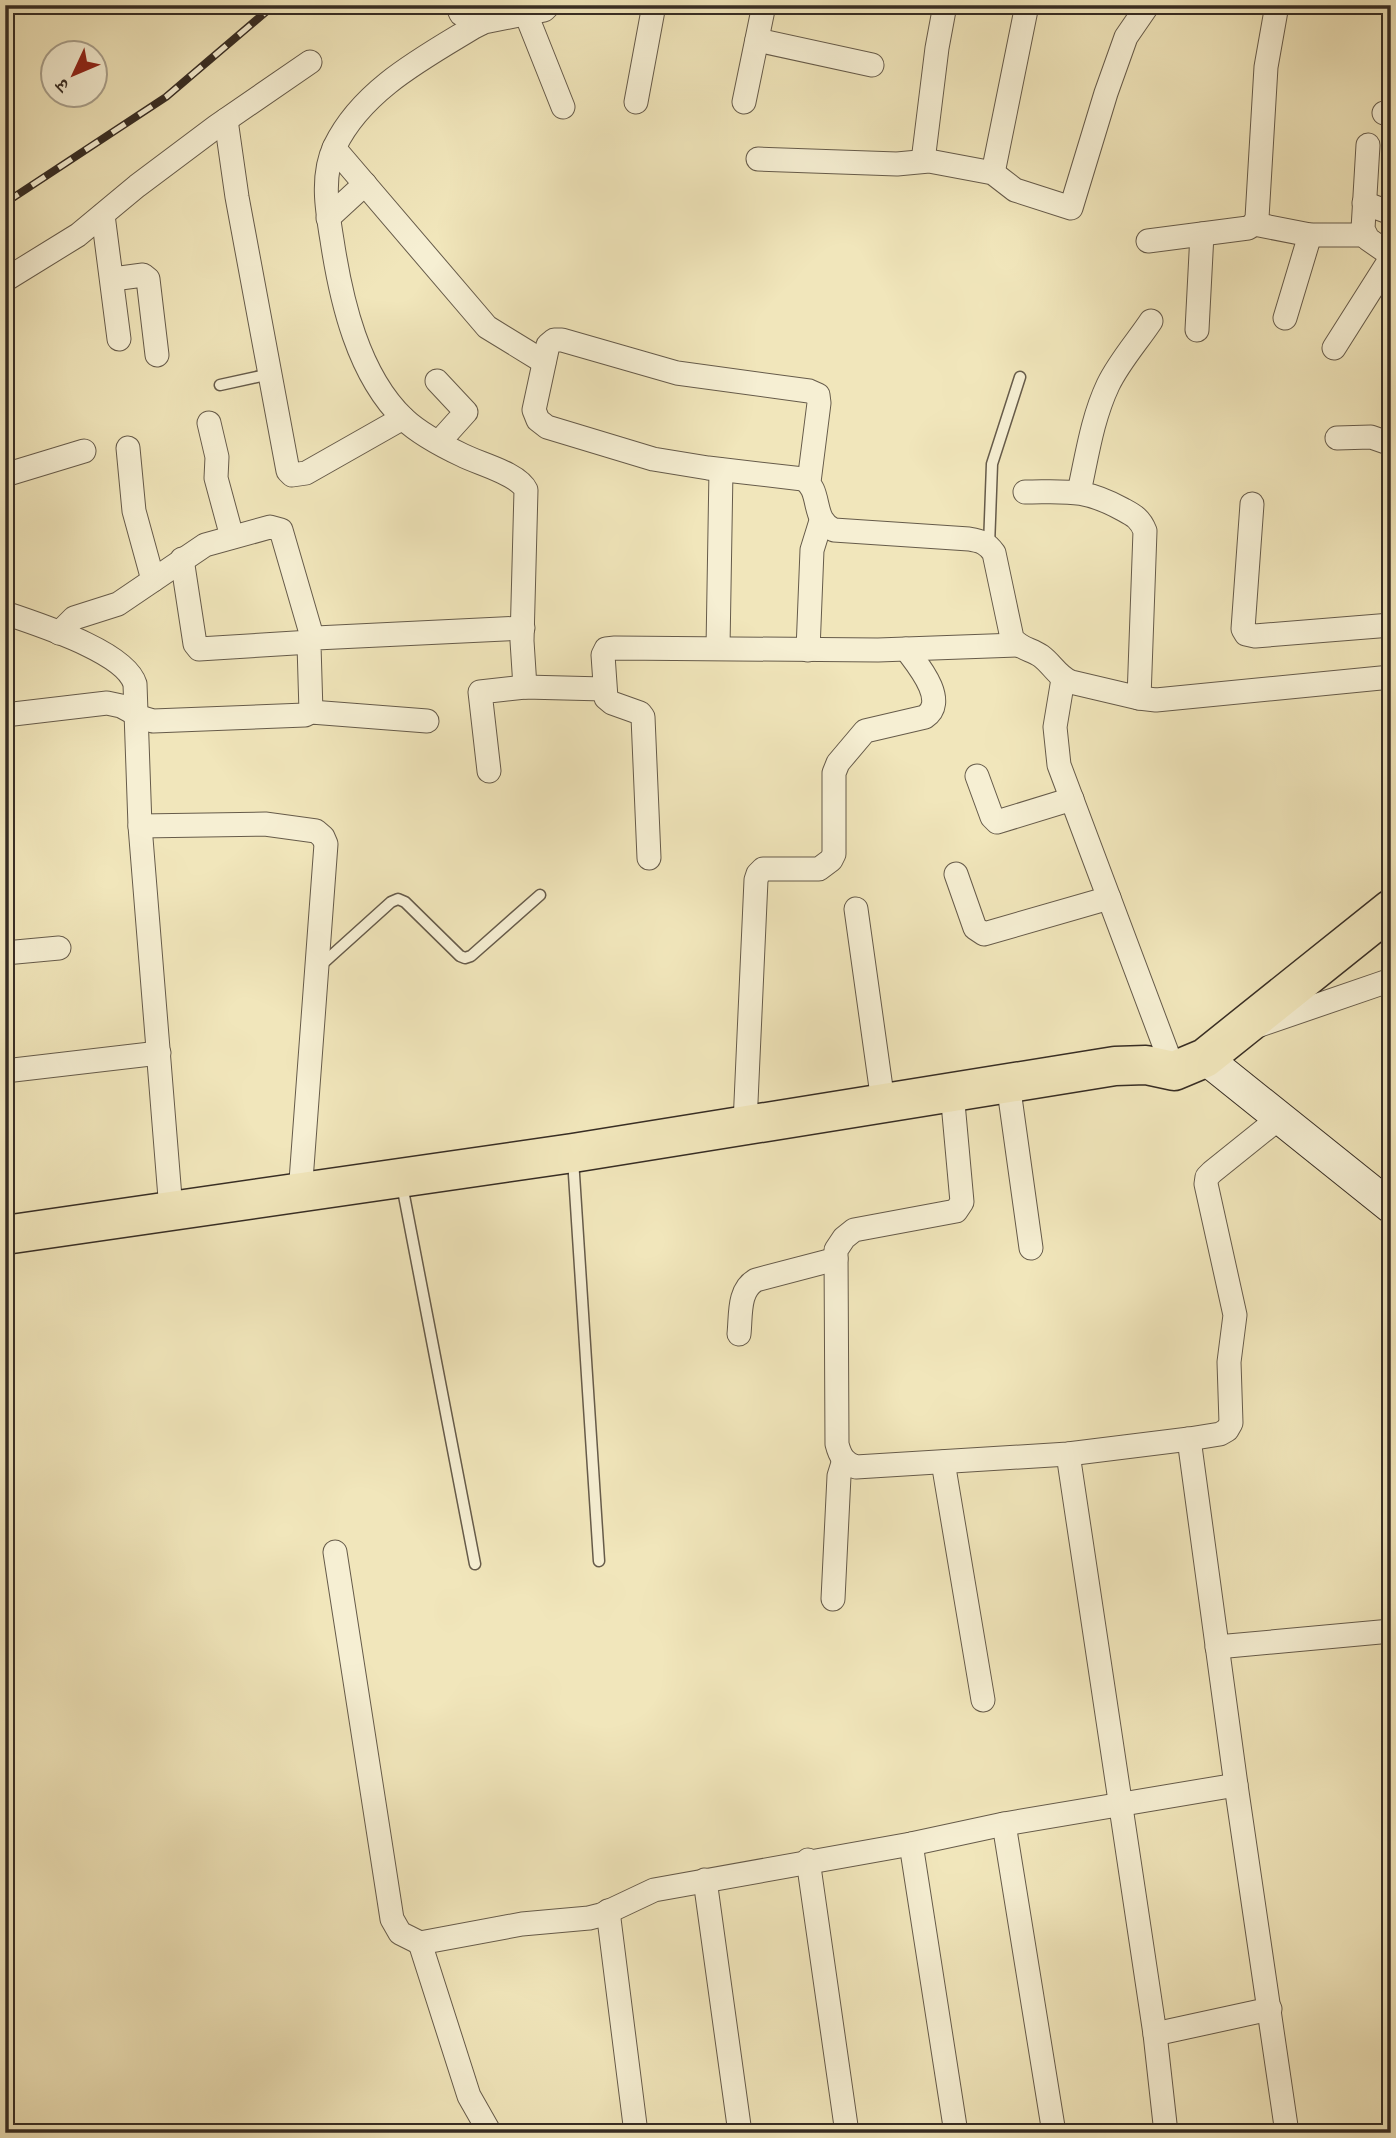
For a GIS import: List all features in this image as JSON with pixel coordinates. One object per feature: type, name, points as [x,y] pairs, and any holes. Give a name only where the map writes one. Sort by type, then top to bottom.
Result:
[{"type":"highway","points":[[5,1235],[573,1153],[1130,1064],[1190,1064],[1234,1034],[1391,909]]},
{"type":"main road","points":[[1190,1064],[1278,1119],[1391,1207]]},
{"type":"street","points":[[457,5],[461,14],[481,23]]},
{"type":"street","points":[[525,687],[523,628],[526,490],[518,479],[471,459],[402,418],[383,393],[355,339],[337,277],[328,218],[327,183],[334,148],[351,120],[383,87],[432,52],[481,23],[544,10],[550,5]]},
{"type":"street","points":[[636,102],[654,5]]},
{"type":"street","points":[[744,102],[764,5]]},
{"type":"street","points":[[923,161],[945,5]]},
{"type":"street","points":[[993,173],[1027,5]]},
{"type":"street","points":[[758,159],[897,164],[923,161],[993,173],[1016,190],[1071,208],[1105,93],[1126,37],[1137,18],[1149,5]]},
{"type":"street","points":[[1148,241],[1248,228],[1254,224],[1257,218],[1266,67],[1277,5]]},
{"type":"street","points":[[526,14],[563,107]]},
{"type":"street","points":[[757,40],[872,65]]},
{"type":"street","points":[[5,280],[71,241],[137,186],[310,62]]},
{"type":"street","points":[[226,120],[237,197],[288,471],[292,475],[306,473],[402,418]]},
{"type":"street","points":[[1364,235],[1368,145]]},
{"type":"street","points":[[334,148],[487,327],[544,362]]},
{"type":"street","points":[[328,218],[365,184]]},
{"type":"street","points":[[1364,203],[1391,213]]},
{"type":"street","points":[[103,215],[119,339]]},
{"type":"street","points":[[1254,224],[1310,235],[1364,235],[1391,256],[1334,348]]},
{"type":"street","points":[[1197,330],[1202,234]]},
{"type":"street","points":[[1285,318],[1310,235]]},
{"type":"street","points":[[113,279],[142,275],[148,279],[157,355]]},
{"type":"street","points":[[1079,492],[1093,428],[1107,388],[1152,321]]},
{"type":"street","points":[[809,482],[653,459],[547,427],[538,420],[534,410],[548,345],[554,340],[562,340],[677,373],[809,391],[818,396],[809,482],[821,521],[826,527],[834,530],[969,539],[989,546],[995,552],[1012,638],[1017,645],[1041,657],[1063,679],[1139,698],[1178,699],[1391,677]]},
{"type":"street","points":[[437,381],[466,412],[439,442]]},
{"type":"street","points":[[209,423],[217,457],[216,478],[232,537]]},
{"type":"street","points":[[1337,438],[1371,437],[1391,444]]},
{"type":"street","points":[[128,448],[134,511],[153,580]]},
{"type":"street","points":[[5,475],[84,451]]},
{"type":"street","points":[[718,648],[721,470]]},
{"type":"street","points":[[1025,492],[1079,492],[1099,496],[1136,517],[1145,531],[1139,698]]},
{"type":"street","points":[[1252,504],[1242,629],[1246,634],[1255,636],[1391,625]]},
{"type":"street","points":[[808,650],[812,550],[821,521]]},
{"type":"street","points":[[59,633],[74,618],[118,604],[205,545],[270,527],[281,530],[312,641],[311,712]]},
{"type":"street","points":[[182,559],[195,644],[199,649],[523,628]]},
{"type":"street","points":[[5,613],[94,648],[133,677],[140,826],[171,1210]]},
{"type":"street","points":[[649,858],[643,717],[640,713],[608,701],[604,689],[603,655],[606,649],[808,650],[1017,645]]},
{"type":"street","points":[[745,1124],[758,874],[764,869],[825,867],[834,854],[834,772],[838,763],[865,731],[930,713],[933,708],[929,680],[906,649]]},
{"type":"street","points":[[1063,679],[1055,727],[1059,765],[1109,898],[1190,1064]]},
{"type":"street","points":[[489,771],[480,692],[525,687],[604,689]]},
{"type":"street","points":[[5,715],[107,704],[121,706],[153,721],[305,715],[311,712],[427,721]]},
{"type":"street","points":[[977,776],[992,817],[997,822],[1072,799]]},
{"type":"street","points":[[140,826],[249,823],[316,831],[323,837],[326,844],[300,1194]]},
{"type":"street","points":[[956,874],[975,928],[984,934],[1109,898]]},
{"type":"street","points":[[856,909],[883,1102]]},
{"type":"street","points":[[5,953],[59,948]]},
{"type":"street","points":[[1234,1034],[1391,980]]},
{"type":"street","points":[[5,1070],[159,1053]]},
{"type":"street","points":[[1008,1083],[1031,1248]]},
{"type":"street","points":[[953,1092],[962,1202],[960,1208],[956,1211],[855,1230],[844,1238],[836,1250],[837,1444],[844,1460],[856,1467],[1068,1454],[1189,1439],[1220,1434],[1227,1430],[1231,1423],[1229,1362],[1235,1315],[1206,1184],[1207,1177],[1278,1119]]},
{"type":"street","points":[[739,1334],[744,1292],[748,1284],[836,1259]]},
{"type":"street","points":[[1189,1439],[1287,2133]]},
{"type":"street","points":[[1068,1454],[1155,2034],[1166,2133]]},
{"type":"street","points":[[832,1599],[839,1476],[844,1460]]},
{"type":"street","points":[[943,1462],[983,1700]]},
{"type":"street","points":[[335,1552],[392,1919],[400,1933],[421,1942],[522,1924],[589,1918],[654,1890],[1004,1824],[1236,1785]]},
{"type":"street","points":[[1217,1647],[1391,1631]]},
{"type":"street","points":[[1004,1824],[1054,2133]]},
{"type":"street","points":[[911,1843],[956,2133]]},
{"type":"street","points":[[808,1860],[847,2133]]},
{"type":"street","points":[[705,1880],[740,2133]]},
{"type":"street","points":[[608,1911],[636,2133]]},
{"type":"street","points":[[421,1942],[469,2096],[490,2133]]},
{"type":"street","points":[[1155,2034],[1270,2009]]},
{"type":"lane","points":[[220,386],[270,374]]},
{"type":"lane","points":[[989,546],[989,483],[992,464],[1020,377]]},
{"type":"lane","points":[[317,970],[391,902],[405,902],[465,958],[471,956],[540,895]]},
{"type":"lane","points":[[573,1153],[599,1561]]},
{"type":"lane","points":[[400,1177],[475,1564]]},
{"type":"railway","points":[[5,203],[166,97],[274,5]]}]
